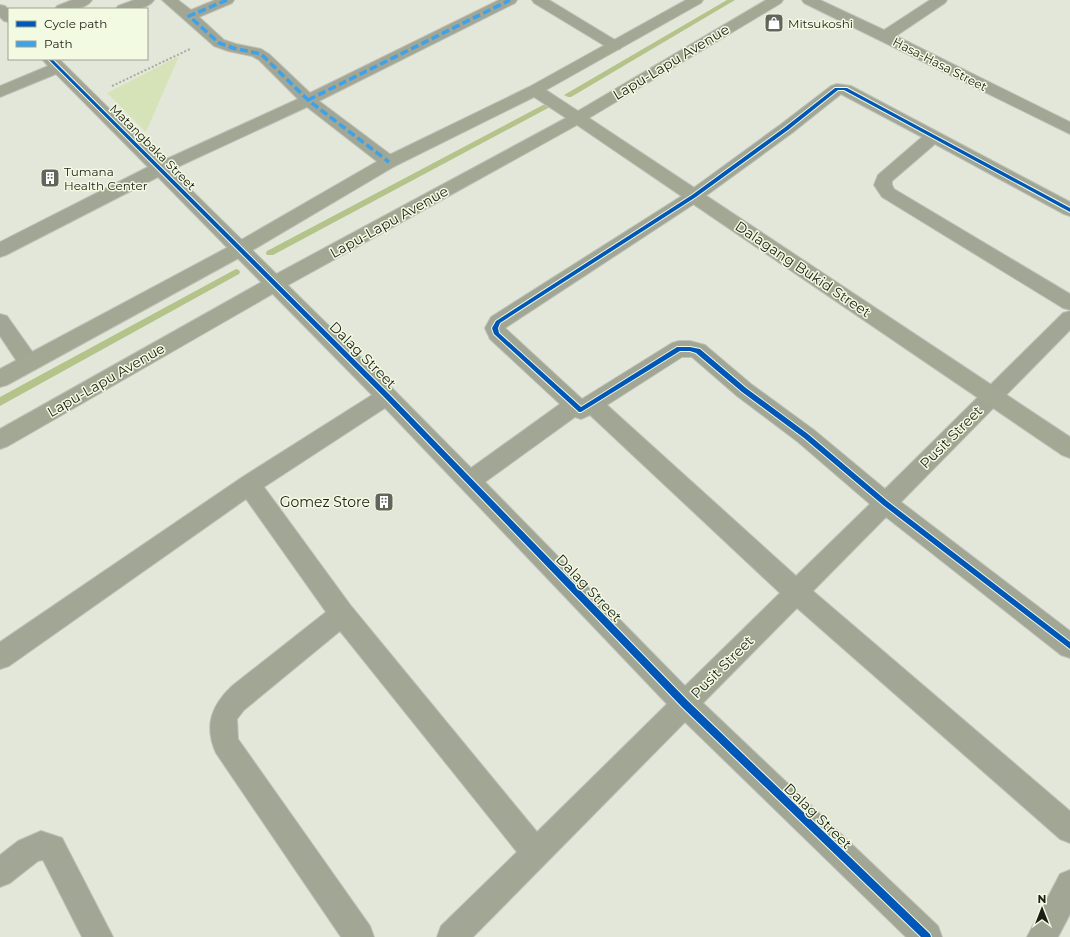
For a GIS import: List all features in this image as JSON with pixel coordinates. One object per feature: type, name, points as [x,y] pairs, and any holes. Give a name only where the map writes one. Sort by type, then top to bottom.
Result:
[{"type":"main road","points":[[0,379],[240,249],[389,162],[535,90],[696,0]]},
{"type":"main road","name":"Lapu-Lapu Avenue","points":[[0,440],[274,284],[576,119],[776,0]]},
{"type":"main road","name":"Dalagang Bukid Street","points":[[535,90],[576,119],[694,196],[1070,449]]},
{"type":"street","points":[[65,8],[85,0]]},
{"type":"street","points":[[126,8],[147,0]]},
{"type":"street","points":[[169,0],[219,43],[261,54],[308,100],[389,162]]},
{"type":"street","points":[[189,16],[227,0]]},
{"type":"street","points":[[0,250],[159,170],[308,100],[510,0]]},
{"type":"street","points":[[539,0],[615,46]]},
{"type":"street","name":"Hasa-Hasa Street","points":[[809,0],[1070,129]]},
{"type":"street","points":[[884,36],[940,0]]},
{"type":"street","points":[[0,9],[8,26]]},
{"type":"street","points":[[0,92],[55,63]]},
{"type":"street","name":"Matangbaka Street","points":[[55,63],[159,170],[240,249]]},
{"type":"street","points":[[1070,210],[845,89],[837,89],[786,129],[694,196],[498,322],[495,328],[497,334],[583,404],[796,592],[1070,829]]},
{"type":"street","points":[[933,137],[884,179],[883,185],[888,193],[1070,303]]},
{"type":"street","name":"Dalag Street","points":[[240,249],[387,396],[685,704],[927,937]]},
{"type":"street","name":"Pusit Street","points":[[452,937],[1070,318]]},
{"type":"street","points":[[0,321],[29,363]]},
{"type":"street","points":[[469,481],[583,404],[679,349],[698,351],[744,390],[806,436],[885,503],[1070,646]]},
{"type":"street","points":[[0,657],[249,485],[307,446],[387,396]]},
{"type":"street","points":[[249,485],[342,614],[536,853]]},
{"type":"street","points":[[342,614],[240,695],[230,705],[222,723],[225,744],[359,937]]},
{"type":"street","points":[[0,873],[28,851],[41,846],[52,848],[98,937]]},
{"type":"street","points":[[1042,937],[1070,884]]},
{"type":"path","points":[[89,97],[212,38]]},
{"type":"green space","points":[[179,56],[146,132],[107,93]]},
{"type":"waterway","points":[[568,95],[732,0]]},
{"type":"waterway","points":[[270,253],[546,107]]},
{"type":"waterway","points":[[0,402],[236,272]]},
{"type":"marked path","points":[[227,0],[189,16],[219,43],[233,48],[261,54],[308,100],[389,162]]},
{"type":"marked path","points":[[308,100],[510,0]]},
{"type":"cycle path","points":[[51,60],[387,396],[685,704],[927,937]]},
{"type":"cycle path","points":[[1070,210],[845,89],[837,89],[786,129],[694,196],[498,322],[495,328],[497,334],[581,410],[679,349],[698,351],[744,390],[806,436],[885,503],[1070,646]]},
{"type":"place","name":"Mitsukoshi","points":[[774,23]]},
{"type":"place","name":"Tumana Health Center","points":[[50,178]]},
{"type":"place","name":"Gomez Store","points":[[384,502]]}]
